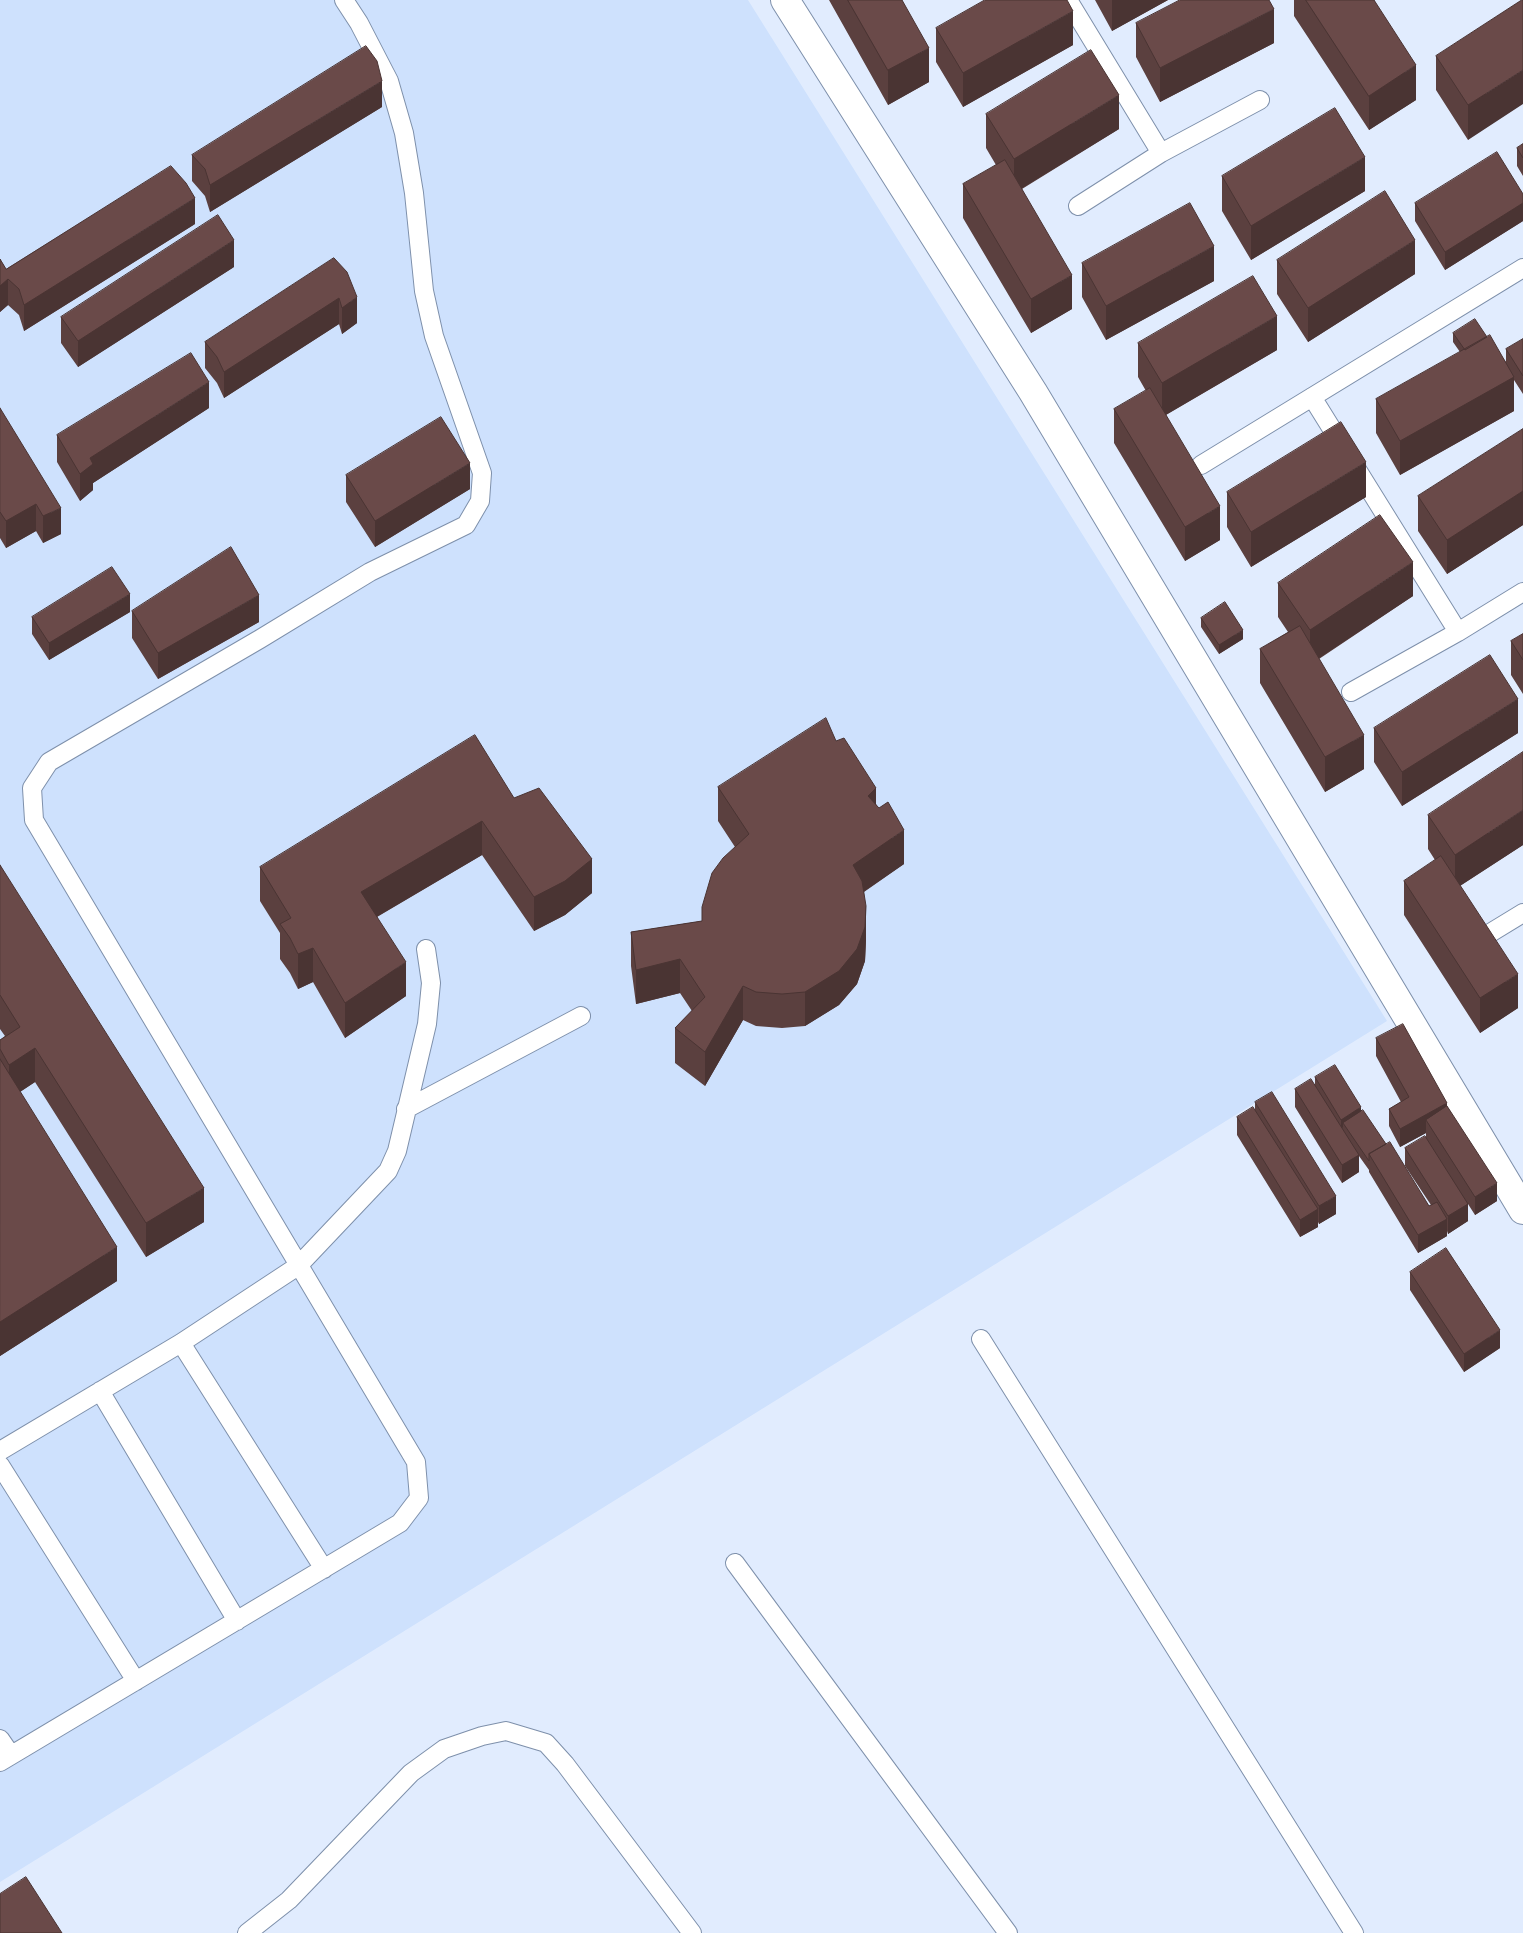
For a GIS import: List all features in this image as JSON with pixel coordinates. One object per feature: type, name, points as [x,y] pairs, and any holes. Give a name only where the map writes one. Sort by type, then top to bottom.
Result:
[{"type":"street","points":[[785,0],[1033,392],[1523,1210]]},
{"type":"lane","points":[[0,1739],[5,1758],[400,1523],[419,1498],[416,1462],[34,820],[32,788],[50,762],[370,572],[466,525],[480,501],[482,473],[434,336],[424,291],[414,193],[404,133],[389,81],[359,23],[344,0]]},
{"type":"lane","points":[[1068,0],[1161,153]]},
{"type":"lane","points":[[1078,206],[1161,153],[1260,100]]},
{"type":"lane","points":[[1201,465],[1523,268]]},
{"type":"lane","points":[[1312,397],[1458,632]]},
{"type":"lane","points":[[1351,692],[1458,632],[1523,592]]},
{"type":"lane","points":[[1482,938],[1523,913]]},
{"type":"lane","points":[[0,1451],[181,1343],[298,1266],[388,1171],[396,1151],[427,1024],[431,983],[426,949]]},
{"type":"lane","points":[[406,1109],[581,1016]]},
{"type":"lane","points":[[981,1339],[1354,1933]]},
{"type":"lane","points":[[181,1343],[324,1569]]},
{"type":"lane","points":[[100,1391],[237,1621]]},
{"type":"lane","points":[[0,1465],[136,1681]]},
{"type":"lane","points":[[735,1563],[1008,1933]]},
{"type":"lane","points":[[247,1933],[289,1900],[411,1773],[444,1749],[482,1736],[506,1731],[546,1743],[565,1764],[692,1933]]},
{"type":"shaded area","points":[[0,0],[748,0],[1387,1021],[0,1882]]},
{"type":"building","points":[[848,0],[902,0],[929,48],[888,70]]},
{"type":"building","points":[[985,0],[1067,0],[1073,11],[963,73],[936,28]]},
{"type":"building","points":[[1180,0],[1269,0],[1274,9],[1160,68],[1136,23]]},
{"type":"building","points":[[1306,0],[1374,0],[1416,65],[1369,96]]},
{"type":"building","points":[[1522,0],[1523,70],[1468,105],[1436,56]]},
{"type":"building","points":[[366,46],[377,61],[382,81],[210,185],[205,169],[192,155]]},
{"type":"building","points":[[1091,50],[1119,95],[1014,159],[986,114]]},
{"type":"building","points":[[1335,108],[1365,157],[1251,226],[1222,176]]},
{"type":"building","points":[[1523,144],[1523,158],[1517,148]]},
{"type":"building","points":[[1497,152],[1523,194],[1523,203],[1445,252],[1415,203]]},
{"type":"building","points":[[1005,160],[1072,275],[1031,299],[963,184]]},
{"type":"building","points":[[171,166],[186,183],[195,198],[24,305],[19,289],[8,279],[0,286],[0,259],[6,269]]},
{"type":"building","points":[[1385,191],[1415,240],[1308,308],[1277,260]]},
{"type":"building","points":[[1190,203],[1214,246],[1106,306],[1082,263]]},
{"type":"building","points":[[218,215],[234,240],[78,341],[61,317]]},
{"type":"building","points":[[334,258],[347,272],[357,297],[342,308],[339,298],[224,372],[217,357],[205,342]]},
{"type":"building","points":[[1253,276],[1277,316],[1162,383],[1138,343]]},
{"type":"building","points":[[1475,319],[1487,337],[1465,350],[1453,333]]},
{"type":"building","points":[[1490,335],[1514,377],[1400,441],[1376,399]]},
{"type":"building","points":[[1523,339],[1523,376],[1506,349]]},
{"type":"building","points":[[191,353],[209,382],[90,458],[93,464],[80,474],[57,435]]},
{"type":"building","points":[[1150,388],[1220,506],[1185,527],[1114,409]]},
{"type":"building","points":[[0,408],[61,508],[43,516],[36,504],[6,521],[0,512]]},
{"type":"building","points":[[441,417],[470,463],[375,521],[346,475]]},
{"type":"building","points":[[1341,422],[1366,462],[1251,532],[1227,492]]},
{"type":"building","points":[[1523,429],[1523,491],[1447,540],[1418,496]]},
{"type":"building","points":[[1380,515],[1413,562],[1310,630],[1278,583]]},
{"type":"building","points":[[231,547],[259,595],[158,653],[132,611]]},
{"type":"building","points":[[112,567],[130,594],[49,643],[32,617]]},
{"type":"building","points":[[1225,602],[1243,630],[1219,645],[1201,618]]},
{"type":"building","points":[[1300,626],[1364,735],[1325,757],[1260,649]]},
{"type":"building","points":[[1523,634],[1523,660],[1511,641]]},
{"type":"building","points":[[1490,655],[1518,699],[1402,772],[1374,728]]},
{"type":"building","points":[[826,718],[836,741],[844,738],[876,788],[868,796],[879,808],[888,802],[904,830],[853,865],[862,881],[866,906],[865,927],[857,949],[839,971],[805,992],[782,994],[756,992],[743,986],[705,1052],[675,1028],[705,997],[680,959],[636,970],[631,932],[702,921],[702,907],[712,873],[723,858],[749,834],[718,787]]},
{"type":"building","points":[[475,735],[514,798],[539,788],[592,859],[565,881],[534,897],[482,821],[361,892],[406,962],[345,1003],[313,948],[298,954],[280,924],[291,918],[260,867]]},
{"type":"building","points":[[1523,752],[1523,810],[1455,855],[1428,815]]},
{"type":"building","points":[[1441,856],[1518,974],[1480,998],[1404,881]]},
{"type":"building","points":[[0,865],[204,1188],[146,1223],[35,1048],[9,1065],[0,1049],[0,1040],[20,1027],[0,995]]},
{"type":"building","points":[[1403,1024],[1447,1103],[1400,1129],[1389,1109],[1409,1097],[1376,1038]]},
{"type":"building","points":[[0,1059],[117,1247],[0,1322]]},
{"type":"building","points":[[1335,1065],[1361,1107],[1341,1120],[1315,1077]]},
{"type":"building","points":[[1311,1079],[1359,1155],[1342,1165],[1295,1089]]},
{"type":"building","points":[[1272,1092],[1336,1196],[1319,1206],[1255,1102]]},
{"type":"building","points":[[1447,1106],[1497,1183],[1475,1197],[1426,1120]]},
{"type":"building","points":[[1253,1107],[1318,1209],[1300,1220],[1237,1117]]},
{"type":"building","points":[[1363,1110],[1386,1144],[1369,1154],[1369,1161],[1343,1123]]},
{"type":"building","points":[[1425,1136],[1468,1204],[1448,1216],[1405,1148]]},
{"type":"building","points":[[1390,1142],[1429,1206],[1437,1202],[1447,1219],[1418,1235],[1369,1154]]},
{"type":"building","points":[[1446,1248],[1500,1330],[1464,1354],[1410,1272]]},
{"type":"building","points":[[26,1877],[62,1933],[0,1933],[0,1894]]}]
